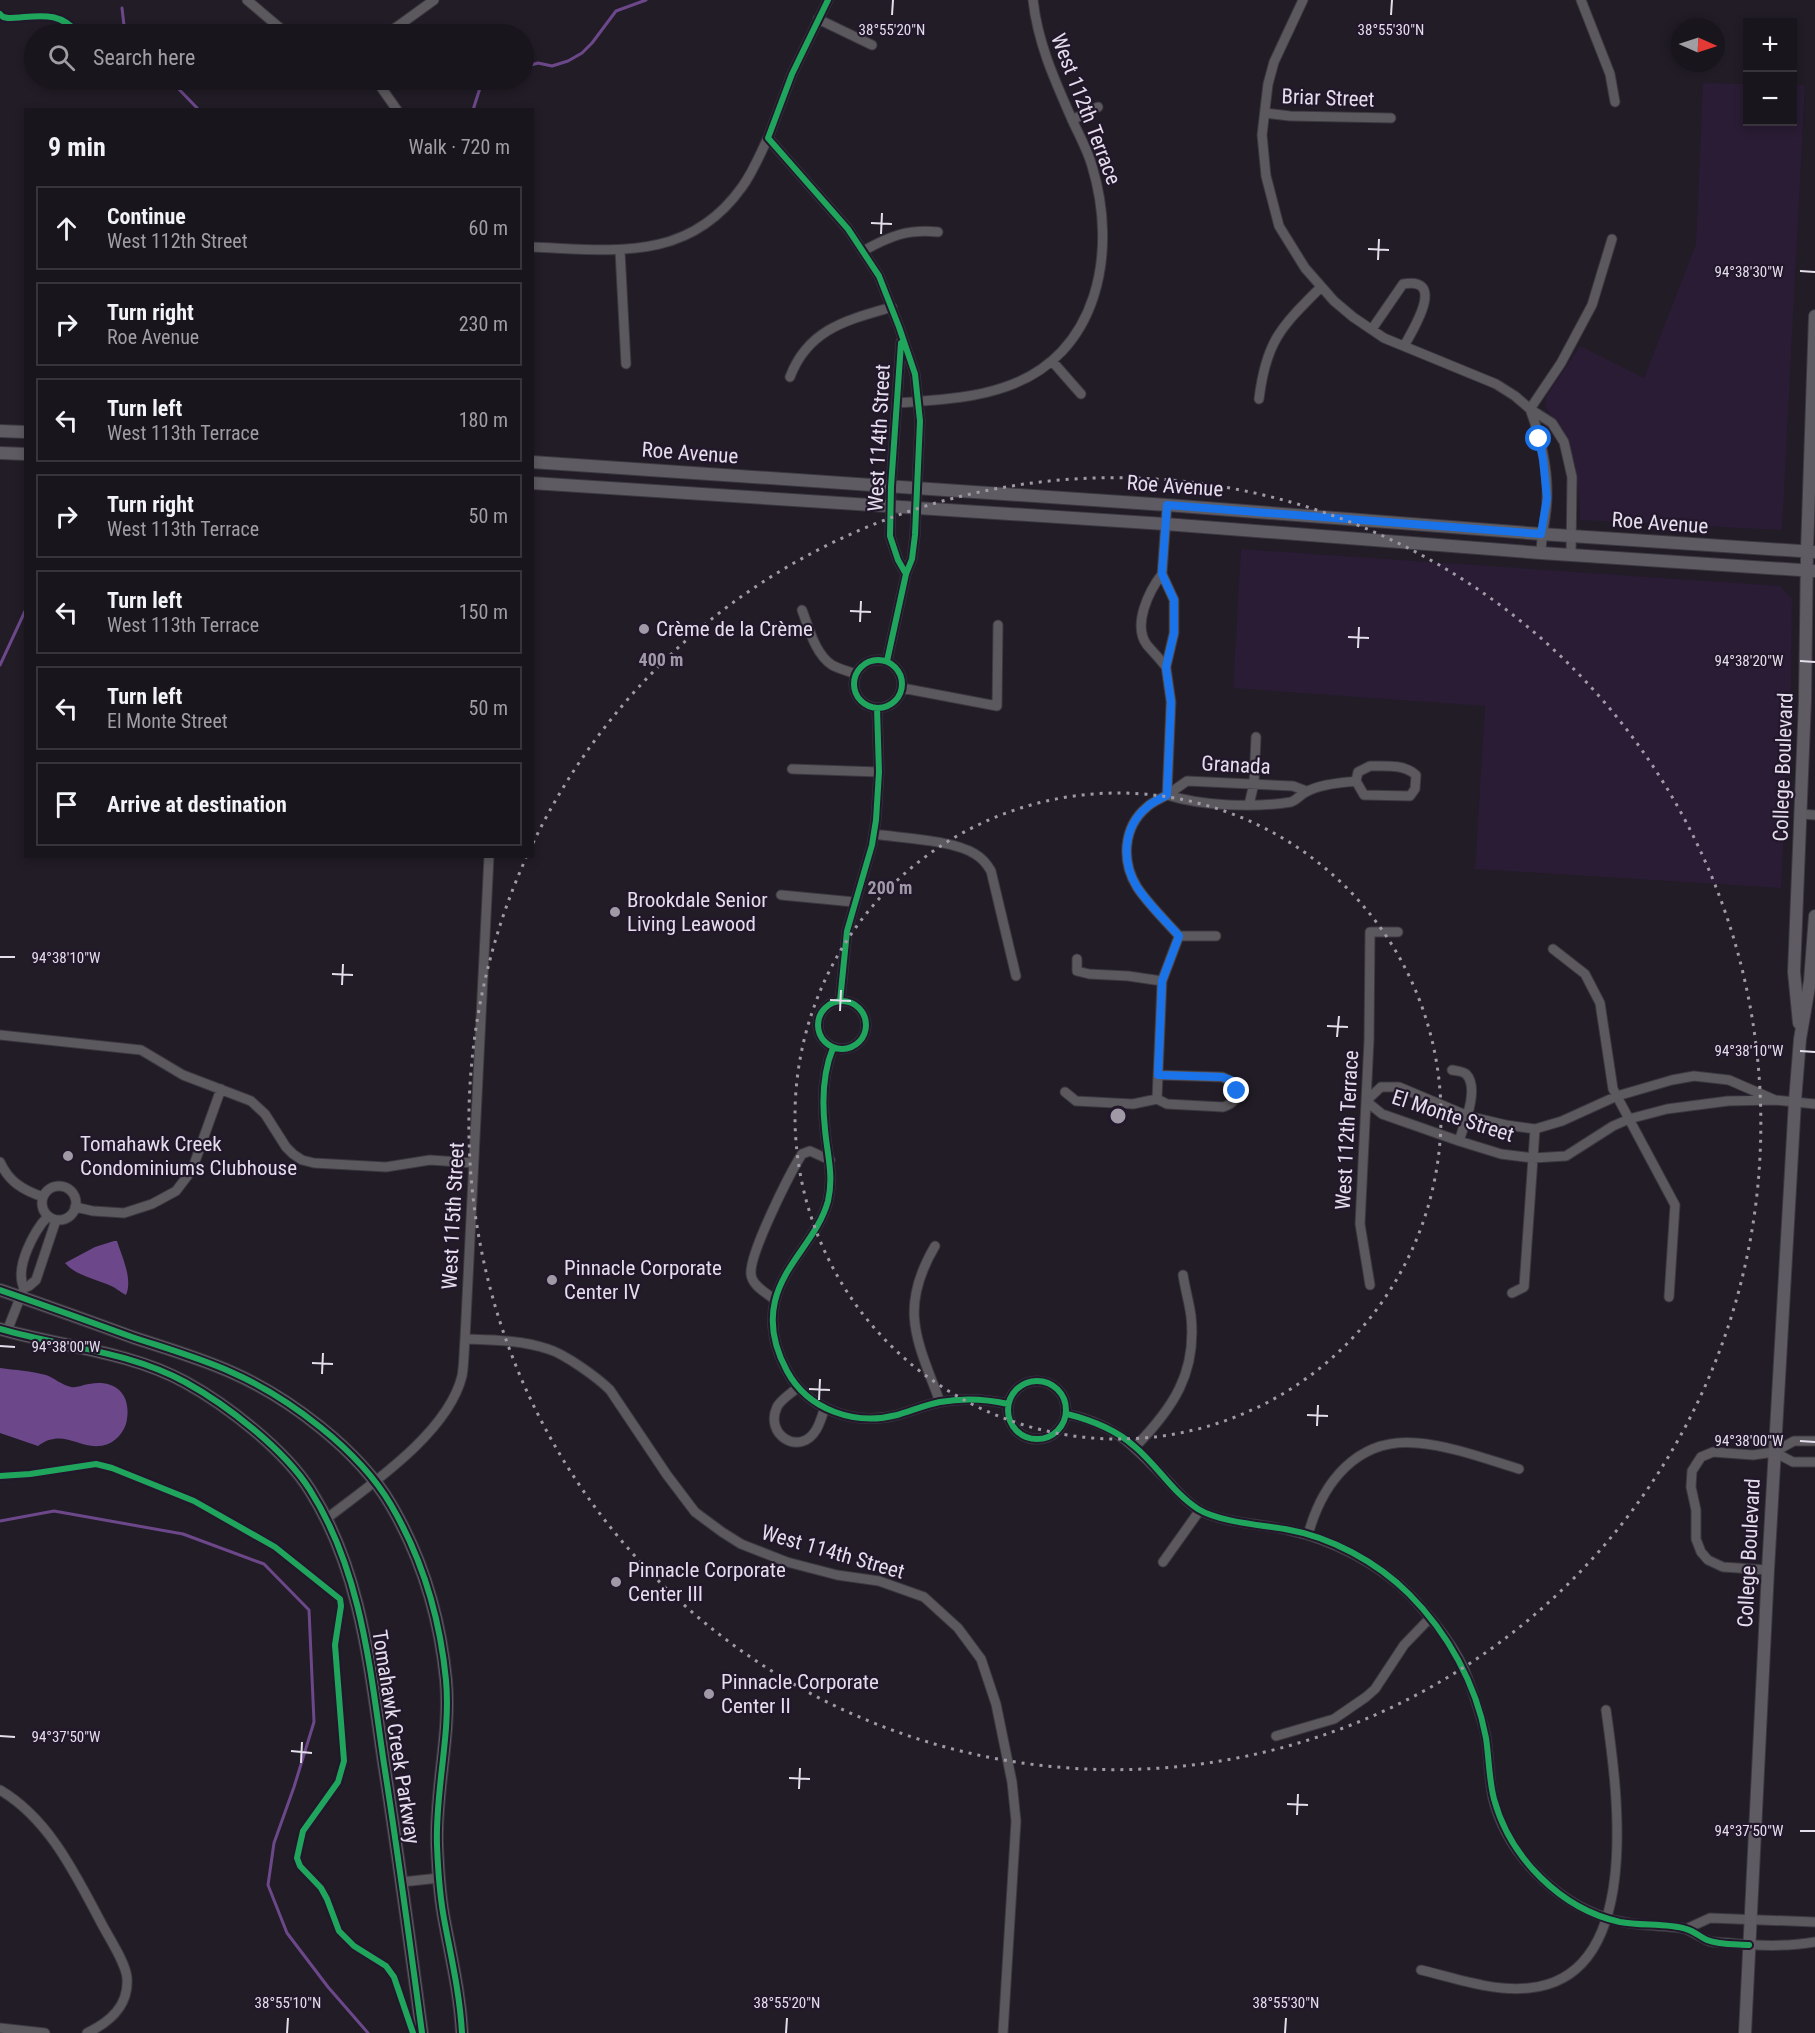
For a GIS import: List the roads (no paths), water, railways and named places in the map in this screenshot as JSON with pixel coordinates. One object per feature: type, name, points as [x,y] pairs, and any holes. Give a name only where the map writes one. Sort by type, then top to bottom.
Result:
[{"type":"main road","name":"College Boulevard","points":[[1800,1039],[1794,972],[1811,571],[1815,315]]},
{"type":"main road","points":[[0,430],[24,432]]},
{"type":"main road","points":[[0,453],[24,454]]},
{"type":"main road","name":"Roe Avenue","points":[[534,462],[1811,552]]},
{"type":"main road","name":"Roe Avenue","points":[[534,483],[1165,524],[1811,571]]},
{"type":"main road","name":"College Boulevard","points":[[1745,2033],[1774,1452],[1795,1101],[1800,1039],[1810,981],[1815,916]]},
{"type":"main road","name":"Tomahawk Creek Parkway","points":[[0,1290],[22,1292],[231,1372],[262,1388],[308,1418],[343,1447],[375,1482],[390,1503],[406,1534],[428,1587],[441,1639],[446,1700],[437,1843],[444,1923],[460,2005],[462,2033]]},
{"type":"main road","name":"Tomahawk Creek Parkway","points":[[3,1330],[133,1360],[185,1382],[255,1432],[289,1462],[310,1490],[326,1519],[352,1583],[368,1648],[422,2033]]},
{"type":"street","points":[[247,0],[275,24]]},
{"type":"street","points":[[534,247],[620,251],[668,243],[701,227],[725,207],[742,187],[768,138],[792,74],[828,0]]},
{"type":"street","name":"West 112th Terrace","points":[[897,403],[984,393],[1007,387],[1039,370],[1052,361],[1072,339],[1094,298],[1101,274],[1104,242],[1098,187],[1090,159],[1046,60],[1038,35],[1033,0]]},
{"type":"street","points":[[1304,0],[1274,62],[1268,84],[1262,143],[1266,176],[1279,226],[1305,268],[1321,287],[1334,301],[1372,330],[1384,338],[1496,384],[1515,396],[1530,410],[1552,423],[1564,442],[1572,477],[1571,555]]},
{"type":"street","points":[[1581,0],[1610,74],[1615,102]]},
{"type":"street","points":[[401,24],[431,2]]},
{"type":"street","points":[[818,19],[872,45]]},
{"type":"street","points":[[383,90],[396,108]]},
{"type":"street","points":[[1072,120],[1098,107]]},
{"type":"street","name":"Briar Street","points":[[1265,113],[1290,116],[1391,118]]},
{"type":"street","name":"West 114th Street","points":[[768,138],[834,213],[879,276],[915,374],[920,421],[917,507],[912,559],[906,574],[887,661]]},
{"type":"street","points":[[863,251],[896,234],[908,231],[938,232]]},
{"type":"street","points":[[1530,410],[1561,363],[1592,305],[1612,240]]},
{"type":"street","points":[[620,251],[626,364]]},
{"type":"street","points":[[1372,330],[1403,284],[1412,282],[1420,285],[1425,292],[1425,307],[1404,346]]},
{"type":"street","points":[[1259,399],[1262,372],[1278,333],[1321,287]]},
{"type":"street","points":[[790,377],[805,349],[822,334],[848,320],[892,307]]},
{"type":"street","name":"West 114th Street","points":[[902,337],[891,487],[890,536],[898,560],[906,574]]},
{"type":"street","points":[[1052,361],[1081,394]]},
{"type":"street","points":[[1530,410],[1543,459],[1547,498],[1541,534],[1541,553]]},
{"type":"street","points":[[1167,505],[1162,574],[1174,600],[1174,633],[1166,667],[1171,702],[1167,795],[1186,801],[1249,805],[1294,801],[1306,791],[1336,783],[1356,781]]},
{"type":"street","points":[[1162,574],[1144,604],[1142,634],[1147,645],[1166,667]]},
{"type":"street","points":[[802,610],[824,658],[833,665],[856,674]]},
{"type":"street","points":[[902,688],[997,706],[998,625]]},
{"type":"street","points":[[871,660],[887,661],[899,671],[902,688],[893,702],[884,707],[866,705],[857,697],[854,685],[856,674],[862,665],[871,660]]},
{"type":"street","points":[[840,1001],[844,948],[854,902],[874,834],[879,772],[877,708]]},
{"type":"street","points":[[1249,805],[1254,783],[1256,737]]},
{"type":"street","points":[[1370,766],[1410,769],[1416,775],[1415,789],[1410,796],[1364,795],[1356,781],[1358,772],[1370,766]]},
{"type":"street","points":[[792,769],[879,772]]},
{"type":"street","name":"Granada","points":[[1179,936],[1136,886],[1130,873],[1126,843],[1130,828],[1136,818],[1148,805],[1187,781],[1293,786],[1306,791]]},
{"type":"street","points":[[1801,814],[1815,815]]},
{"type":"street","points":[[874,834],[957,846],[986,862],[991,871],[1016,976]]},
{"type":"street","name":"West 115th Street","points":[[326,1519],[398,1463],[442,1418],[462,1377],[489,858]]},
{"type":"street","points":[[781,894],[854,902]]},
{"type":"street","name":"West 112th Terrace","points":[[1370,1285],[1360,1224],[1370,1040],[1370,932],[1398,932]]},
{"type":"street","points":[[1157,1099],[1162,981],[1179,936],[1216,936]]},
{"type":"street","points":[[1553,949],[1585,974],[1600,1003],[1614,1089],[1675,1205],[1669,1297]]},
{"type":"street","points":[[1077,959],[1077,971],[1162,981]]},
{"type":"street","points":[[840,1001],[849,1002],[862,1011],[866,1027],[864,1035],[854,1047],[846,1050],[833,1048],[819,1035],[818,1020],[826,1007],[840,1001]]},
{"type":"street","points":[[0,1035],[141,1050],[183,1075],[251,1101],[265,1114],[286,1147],[302,1160],[314,1163],[386,1167],[430,1160],[473,1163]]},
{"type":"street","points":[[833,1048],[827,1063],[824,1097],[824,1128],[831,1178],[825,1211],[790,1266],[775,1300],[772,1325],[775,1342],[786,1369],[798,1387],[812,1400],[834,1413],[848,1417],[872,1418],[895,1415],[940,1402],[958,1400],[994,1401],[1008,1404]]},
{"type":"street","points":[[1452,1070],[1462,1072],[1470,1081],[1471,1098],[1468,1116],[1459,1141]]},
{"type":"street","points":[[1065,1092],[1076,1101],[1133,1104],[1157,1099],[1167,1104],[1224,1107],[1236,1098],[1237,1091],[1231,1080],[1222,1077],[1158,1075]]},
{"type":"street","name":"El Monte Street","points":[[1775,1100],[1730,1080],[1695,1076],[1672,1080],[1617,1096],[1562,1121],[1535,1129],[1468,1116],[1400,1087],[1381,1088],[1366,1101],[1382,1114],[1459,1141],[1501,1154],[1533,1158],[1566,1156],[1613,1126],[1629,1119],[1690,1105],[1775,1100],[1815,1104]]},
{"type":"street","points":[[75,1207],[124,1213],[152,1204],[176,1191],[192,1170],[220,1089]]},
{"type":"street","points":[[1512,1293],[1524,1287],[1535,1129]]},
{"type":"street","points":[[775,1300],[753,1282],[751,1273],[767,1224],[792,1169],[802,1154],[810,1151],[830,1160]]},
{"type":"street","points":[[0,1162],[6,1175],[20,1188],[43,1197]]},
{"type":"street","points":[[22,1292],[20,1273],[31,1242],[52,1218],[66,1218],[74,1212],[74,1196],[67,1188],[61,1186],[50,1188],[43,1197],[43,1207],[52,1218]]},
{"type":"street","points":[[3,1330],[22,1292],[36,1280],[52,1218]]},
{"type":"street","points":[[935,1246],[918,1278],[914,1301],[918,1339],[940,1402]]},
{"type":"street","points":[[1135,1447],[1165,1416],[1180,1389],[1185,1373],[1191,1333],[1183,1275]]},
{"type":"street","name":"West 114th Street","points":[[465,1339],[507,1341],[549,1349],[599,1379],[622,1405],[667,1475],[695,1512],[731,1539],[787,1562],[837,1575],[879,1581],[924,1597],[958,1628],[981,1659],[996,1704],[1012,1782],[1016,1821],[1003,2033]]},
{"type":"street","points":[[1034,1380],[1044,1380],[1059,1390],[1065,1398],[1066,1414],[1062,1427],[1055,1434],[1036,1440],[1017,1432],[1011,1424],[1008,1404],[1017,1388],[1034,1380]]},
{"type":"street","points":[[798,1387],[778,1404],[775,1428],[780,1436],[789,1441],[798,1442],[810,1437],[816,1430],[825,1407]]},
{"type":"street","points":[[1066,1414],[1110,1429],[1135,1447],[1184,1498],[1200,1510],[1229,1520],[1308,1535],[1348,1550],[1379,1570],[1410,1595],[1458,1657],[1467,1677],[1486,1737],[1493,1797],[1506,1830],[1528,1862],[1560,1895],[1607,1918],[1632,1924],[1686,1929],[1709,1941],[1749,1945],[1797,1945],[1815,1942]]},
{"type":"street","points":[[1768,1570],[1723,1567],[1708,1560],[1701,1552],[1696,1539],[1696,1510],[1691,1487],[1692,1470],[1701,1457],[1713,1452],[1753,1455],[1774,1452],[1794,1441],[1815,1441]]},
{"type":"street","points":[[1308,1535],[1318,1505],[1328,1486],[1339,1472],[1370,1450],[1387,1445],[1417,1443],[1449,1449],[1519,1469]]},
{"type":"street","points":[[1774,1452],[1793,1462],[1815,1462]]},
{"type":"street","points":[[1163,1562],[1200,1510]]},
{"type":"street","points":[[1276,1736],[1334,1719],[1366,1697],[1375,1689],[1404,1645],[1430,1618]]},
{"type":"street","points":[[1421,1970],[1484,1985],[1529,1989],[1572,1973],[1585,1962],[1603,1931],[1607,1918],[1617,1848],[1618,1821],[1614,1761],[1606,1710]]},
{"type":"street","points":[[0,1790],[14,1798],[45,1830],[66,1859],[118,1954],[127,1977],[124,2003],[106,2024],[87,2033]]},
{"type":"street","points":[[402,1882],[439,1878]]},
{"type":"street","points":[[1686,1929],[1710,1918],[1815,1922]]},
{"type":"street","points":[[7,2030],[45,2033]]},
{"type":"waterway","points":[[534,64],[552,66],[582,53],[616,11],[646,0]]},
{"type":"waterway","points":[[122,8],[124,24]]},
{"type":"waterway","points":[[180,90],[197,108]]},
{"type":"waterway","points":[[474,108],[479,90]]},
{"type":"waterway","points":[[0,665],[24,613]]},
{"type":"waterway","points":[[0,1521],[54,1511],[183,1534],[264,1564],[309,1610],[314,1722],[274,1843],[268,1885],[287,1933],[328,1987],[368,2033]]},
{"type":"place","name":"Crème de la Crème","points":[[644,629]]},
{"type":"place","name":"Brookdale Senior Living Leawood","points":[[615,912]]},
{"type":"place","name":"Tomahawk Creek Condominiums Clubhouse","points":[[68,1156]]},
{"type":"place","name":"Pinnacle Corporate Center IV","points":[[552,1280]]},
{"type":"place","name":"Pinnacle Corporate Center III","points":[[616,1582]]},
{"type":"place","name":"Pinnacle Corporate Center II","points":[[709,1694]]}]
